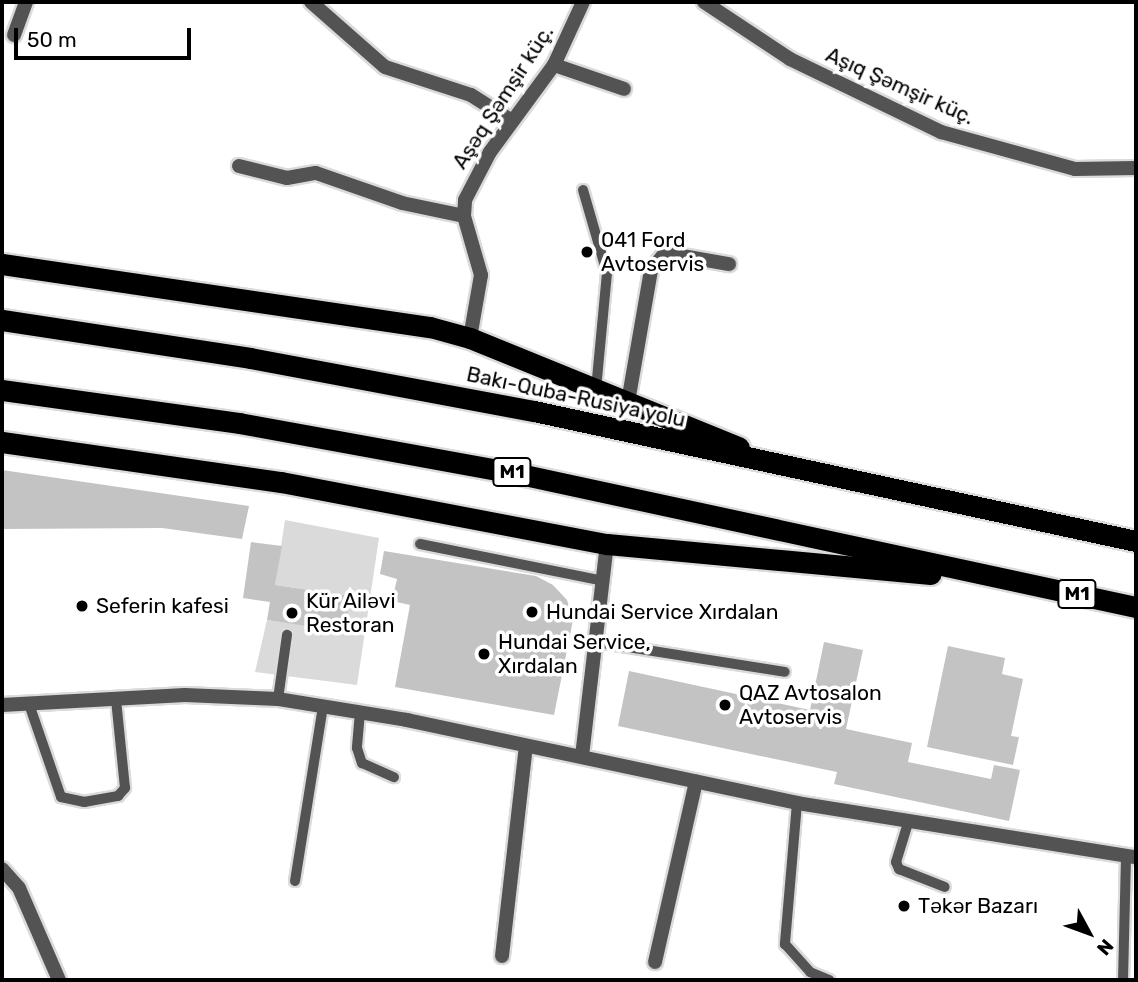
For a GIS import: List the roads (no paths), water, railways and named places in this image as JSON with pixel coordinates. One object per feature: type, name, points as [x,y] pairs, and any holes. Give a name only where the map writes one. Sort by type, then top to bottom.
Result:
[{"type":"highway","points":[[2,264],[344,311],[470,338],[796,470]]},
{"type":"highway","name":"Bakı-Quba-Rusiya yolu","points":[[2,320],[250,358],[494,404],[1136,541]]},
{"type":"highway","name":"M1","points":[[2,390],[239,423],[515,473],[1136,607]]},
{"type":"highway","points":[[2,442],[281,482],[607,544],[1017,581]]},
{"type":"street","points":[[15,34],[26,2]]},
{"type":"street","points":[[311,2],[386,66],[471,95],[512,121]]},
{"type":"street","name":"Aşəq Şəmşir küç.","points":[[470,338],[481,275],[464,216],[472,182],[512,121],[554,65],[583,2]]},
{"type":"street","name":"Aşıq Şəmşir küç.","points":[[708,3],[790,59],[941,131],[1075,169],[1136,168]]},
{"type":"street","points":[[554,65],[624,89]]},
{"type":"street","points":[[239,166],[287,178],[316,173],[401,204],[464,216]]},
{"type":"street","points":[[628,402],[650,270],[662,257],[672,254],[729,264]]},
{"type":"street","points":[[582,756],[607,544]]},
{"type":"street","points":[[2,705],[186,695],[278,699],[360,712],[582,756],[797,803],[908,823],[1131,856]]},
{"type":"street","points":[[502,956],[526,746]]},
{"type":"street","points":[[655,962],[696,782]]},
{"type":"street","points":[[2,869],[19,888],[59,980]]},
{"type":"lane","points":[[583,190],[607,273],[596,389]]},
{"type":"lane","points":[[420,544],[603,581]]},
{"type":"lane","points":[[278,699],[287,635]]},
{"type":"lane","points":[[596,642],[785,672]]},
{"type":"lane","points":[[29,704],[61,797],[84,802],[118,796],[125,788],[116,699]]},
{"type":"lane","points":[[295,881],[323,706]]},
{"type":"lane","points":[[360,712],[357,748],[362,762],[394,778]]},
{"type":"lane","points":[[797,803],[785,944],[810,972],[829,980]]},
{"type":"lane","points":[[908,823],[897,862],[900,869],[945,887]]},
{"type":"lane","points":[[1123,980],[1131,856]]},
{"type":"place","name":"041 Ford Avtoservis","points":[[587,252]]},
{"type":"place","name":"Seferin kafesi","points":[[82,606]]},
{"type":"place","name":"Hundai Service Xırdalan","points":[[532,612]]},
{"type":"place","name":"Kür Ailəvi Restoran","points":[[292,613]]},
{"type":"place","name":"Hundai Service, Xırdalan","points":[[484,654]]},
{"type":"place","name":"QAZ Avtosalon Avtoservis","points":[[725,705]]},
{"type":"place","name":"Təkər Bazarı","points":[[904,906]]}]
